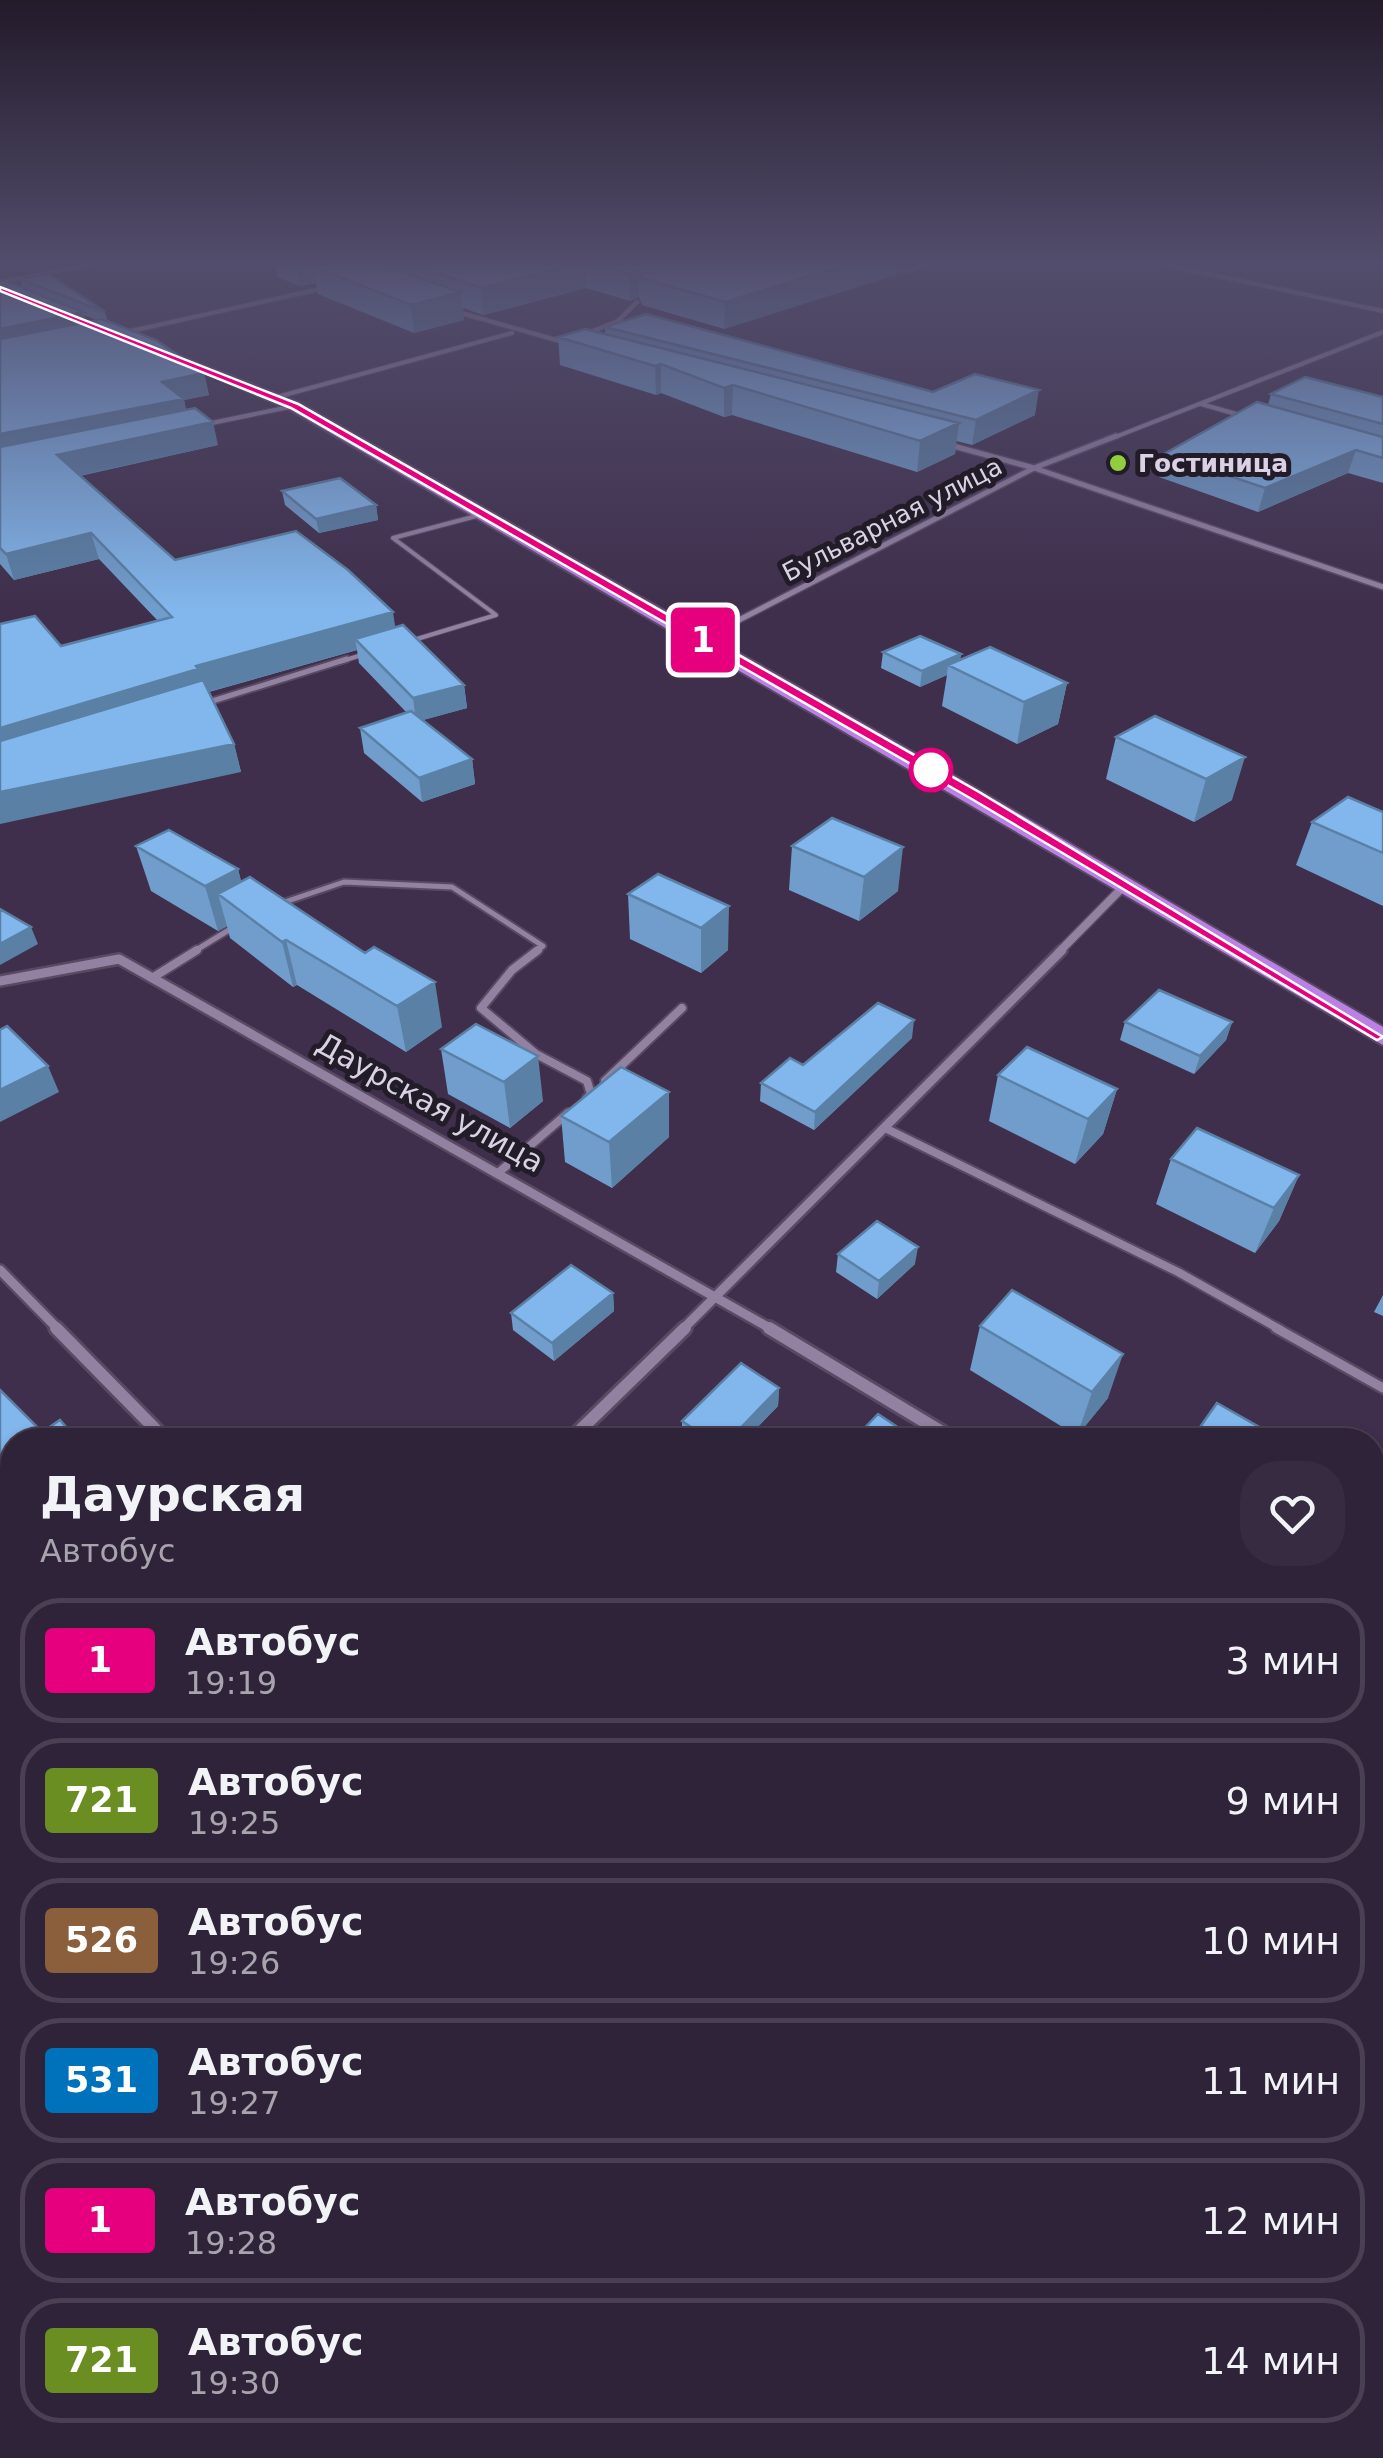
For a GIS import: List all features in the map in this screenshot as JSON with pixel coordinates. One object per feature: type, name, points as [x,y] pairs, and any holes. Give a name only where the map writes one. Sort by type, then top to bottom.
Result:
[{"type":"highway","points":[[236,380],[277,396],[484,514],[1382,1035]]},
{"type":"street","points":[[277,396],[338,380]]},
{"type":"street","name":"Бульварная улица","points":[[702,639],[1034,468],[1262,380]]},
{"type":"street","points":[[1200,404],[1255,419]]},
{"type":"street","points":[[184,428],[294,406]]},
{"type":"street","points":[[940,443],[1034,468],[1383,587]]},
{"type":"street","points":[[582,1428],[887,1130],[1126,884]]},
{"type":"street","name":"Даурская улица","points":[[0,980],[118,959],[715,1295],[936,1428]]},
{"type":"street","points":[[0,1270],[154,1428]]},
{"type":"lane","points":[[400,644],[496,614],[393,538],[484,514]]},
{"type":"lane","points":[[191,708],[381,650]]},
{"type":"lane","points":[[260,914],[294,897],[344,882],[452,888],[543,946],[512,970],[480,1008],[536,1054],[586,1081],[591,1094]]},
{"type":"lane","points":[[152,978],[242,922]]},
{"type":"lane","points":[[498,1173],[591,1094],[682,1008]]},
{"type":"lane","points":[[887,1130],[1178,1272],[1383,1388]]},
{"type":"building","points":[[0,380],[173,380],[162,382],[184,399],[0,434]]},
{"type":"building","points":[[702,380],[787,380],[959,423],[920,441],[733,385],[724,388]]},
{"type":"building","points":[[815,380],[888,380],[933,392],[962,380],[998,380],[1039,390],[976,420]]},
{"type":"building","points":[[1300,380],[1316,380],[1383,397],[1383,424],[1271,394]]},
{"type":"building","points":[[1257,402],[1383,437],[1383,458],[1356,450],[1265,488],[1164,454]]},
{"type":"building","points":[[195,408],[213,422],[57,455],[175,560],[296,531],[348,570],[393,612],[196,666],[198,669],[0,728],[0,624],[35,616],[61,646],[172,617],[91,533],[6,554],[0,548],[0,447]]},
{"type":"building","points":[[340,478],[376,505],[316,519],[282,491]]},
{"type":"building","points":[[403,625],[464,685],[413,698],[355,639]]},
{"type":"building","points":[[920,636],[961,654],[922,671],[883,652]]},
{"type":"building","points":[[990,647],[1067,683],[1024,702],[948,665]]},
{"type":"building","points":[[203,680],[234,744],[0,792],[0,741]]},
{"type":"building","points":[[411,711],[472,759],[419,778],[360,728]]},
{"type":"building","points":[[1155,716],[1245,757],[1206,779],[1116,737]]},
{"type":"building","points":[[1348,797],[1383,812],[1383,853],[1312,822]]},
{"type":"building","points":[[832,818],[903,847],[864,877],[792,846]]},
{"type":"building","points":[[169,830],[238,869],[205,886],[136,846]]},
{"type":"building","points":[[658,874],[729,906],[701,928],[628,894]]},
{"type":"building","points":[[250,877],[365,953],[374,947],[435,982],[397,1006],[286,940],[282,942],[218,894]]},
{"type":"building","points":[[0,909],[31,927],[0,944]]},
{"type":"building","points":[[1159,990],[1232,1022],[1200,1056],[1125,1022]]},
{"type":"building","points":[[878,1003],[914,1020],[815,1112],[761,1083],[790,1058],[803,1065]]},
{"type":"building","points":[[476,1024],[538,1056],[504,1082],[441,1049]]},
{"type":"building","points":[[7,1026],[48,1066],[0,1090],[0,1030]]},
{"type":"building","points":[[1027,1047],[1117,1089],[1088,1119],[998,1075]]},
{"type":"building","points":[[621,1067],[669,1092],[609,1142],[561,1116]]},
{"type":"building","points":[[1197,1128],[1299,1175],[1274,1208],[1171,1159]]},
{"type":"building","points":[[877,1221],[918,1247],[879,1281],[838,1254]]},
{"type":"building","points":[[571,1265],[613,1293],[552,1343],[511,1313]]},
{"type":"building","points":[[1012,1290],[1123,1354],[1092,1392],[980,1326]]},
{"type":"building","points":[[741,1363],[779,1388],[741,1428],[692,1428],[682,1421]]},
{"type":"building","points":[[0,1390],[38,1428],[0,1428]]},
{"type":"building","points":[[1217,1403],[1261,1428],[1199,1428]]},
{"type":"building","points":[[878,1414],[899,1428],[865,1428]]},
{"type":"building","points":[[60,1420],[67,1428],[48,1428]]},
{"type":"bus line","name":"1","points":[[237,380],[277,396],[974,795],[1383,1037]]},
{"type":"place","name":"Гостиница","points":[[1118,463]]}]
